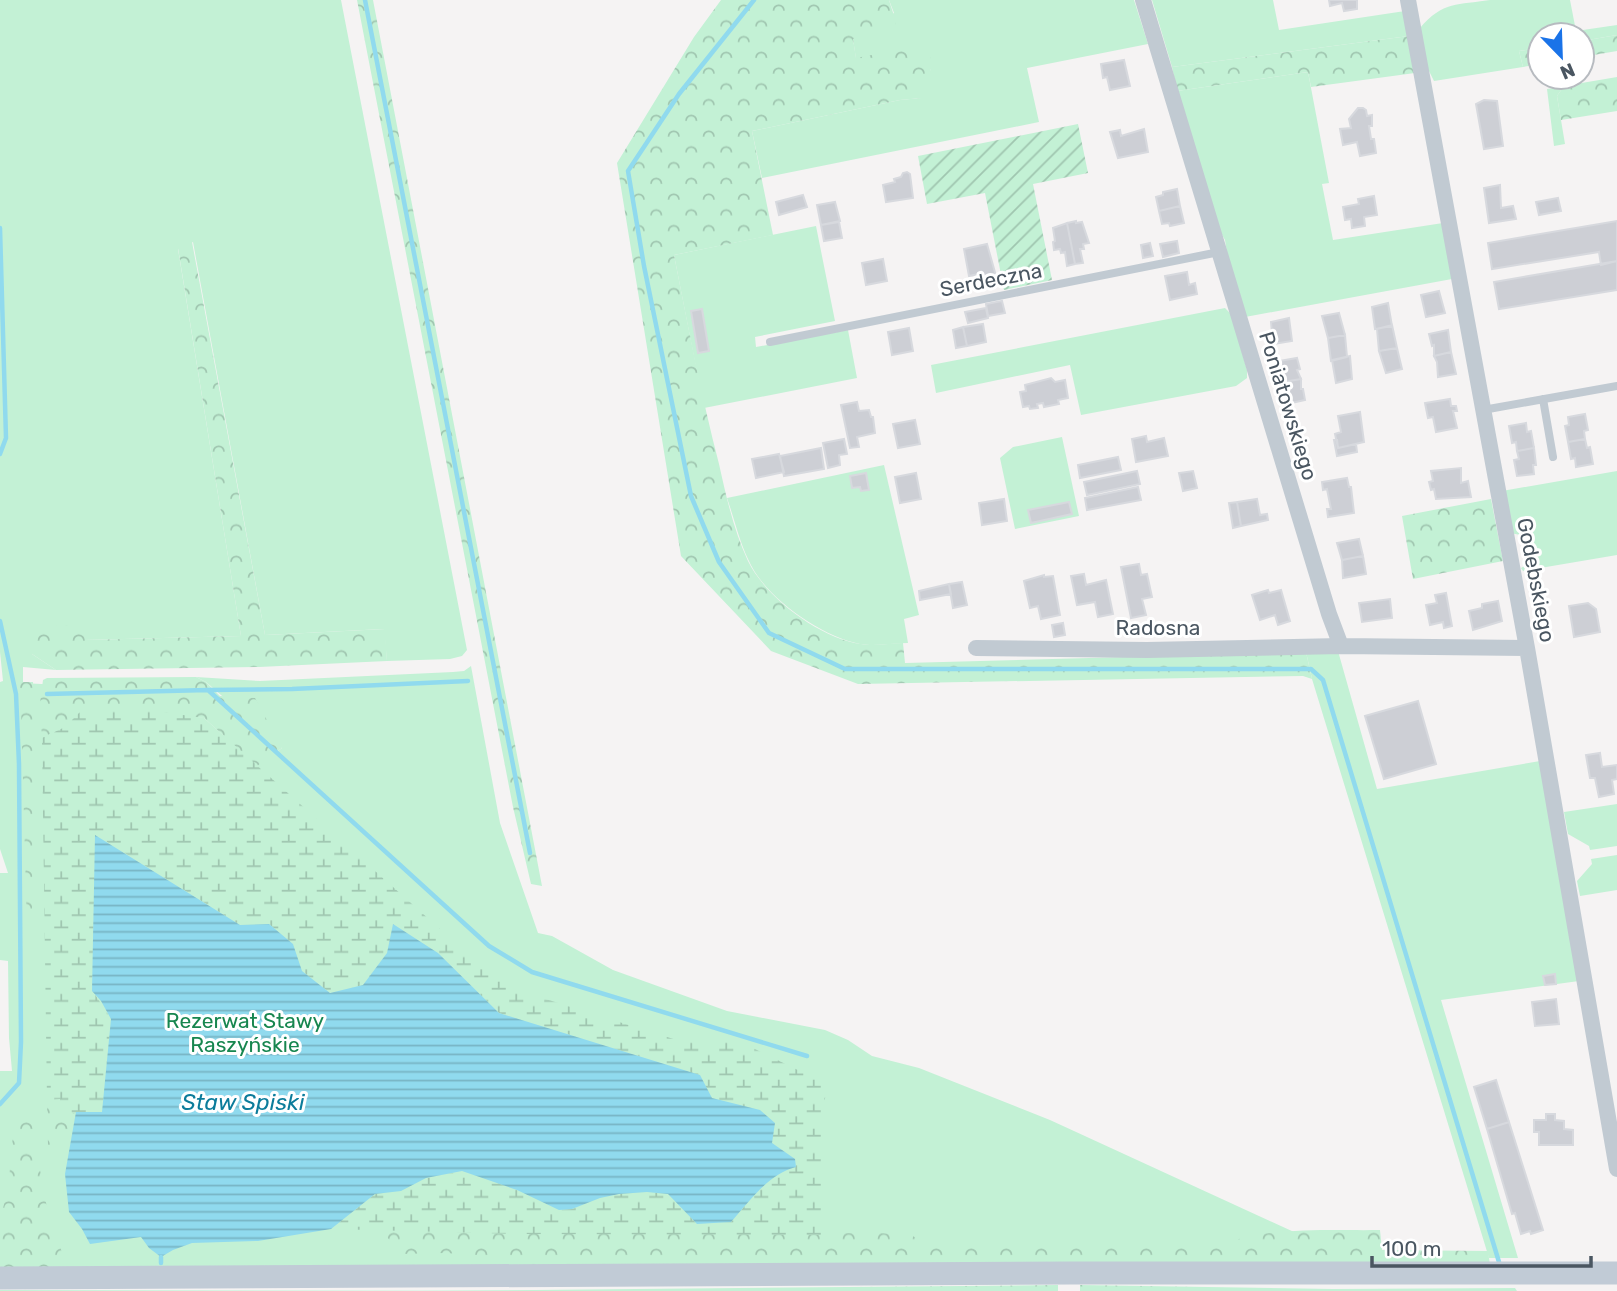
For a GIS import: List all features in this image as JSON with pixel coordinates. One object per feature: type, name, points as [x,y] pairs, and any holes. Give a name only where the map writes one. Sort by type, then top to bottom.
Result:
[{"type":"street","name":"Poniatowskiego","points":[[1143,0],[1341,646]]},
{"type":"street","name":"Godebskiego","points":[[1408,0],[1527,649],[1617,1169]]},
{"type":"street","name":"Radosna","points":[[975,648],[1147,650],[1341,646]]},
{"type":"street","points":[[1341,646],[1527,649]]},
{"type":"street","points":[[0,1279],[1617,1273]]},
{"type":"lane","name":"Serdeczna","points":[[770,342],[1219,252]]},
{"type":"lane","points":[[1483,410],[1617,386]]},
{"type":"lane","points":[[1543,399],[1553,457]]},
{"type":"green space","name":"Rezerwat Stawy Raszyńskie","points":[[0,0],[341,0],[467,650],[462,656],[450,659],[387,661],[384,629],[265,635],[193,242],[178,249],[241,636],[85,640],[32,654],[56,670],[23,667],[23,683],[78,686],[275,753],[282,748],[206,682],[196,677],[260,681],[453,672],[464,671],[471,666],[500,823],[538,933],[552,936],[613,970],[727,1011],[825,1030],[848,1040],[872,1056],[919,1068],[1050,1120],[1294,1232],[1295,1263],[0,1269],[0,1071],[12,1071],[8,961],[0,960],[0,873],[8,873],[0,849],[0,682],[3,681],[0,652]]},
{"type":"green space","points":[[357,0],[373,0],[542,886],[531,884],[513,807]]},
{"type":"green space","points":[[721,0],[889,0],[896,22],[893,30],[853,39],[856,58],[925,45],[931,63],[922,98],[900,100],[752,131],[773,235],[674,255],[731,513],[748,561],[767,589],[796,614],[829,634],[866,645],[903,643],[905,663],[1306,652],[1312,679],[1303,676],[858,684],[771,651],[681,556],[617,163],[694,37]]},
{"type":"green space","points":[[889,0],[1134,0],[1148,44],[1027,68],[1039,122],[762,178],[752,131],[921,98],[920,89],[931,69],[856,59],[853,39],[894,13]]},
{"type":"green space","points":[[1152,0],[1273,0],[1279,30],[1405,11],[1409,36],[1172,67]]},
{"type":"green space","points":[[1490,0],[1570,0],[1574,21],[1526,21],[1526,50],[1519,51],[1523,67],[1434,81],[1428,69],[1420,28],[1436,13],[1460,4]]},
{"type":"green space","points":[[1617,25],[1617,35],[1596,39],[1596,28]]},
{"type":"green space","points":[[1617,35],[1617,51],[1596,55],[1596,39]]},
{"type":"green space","points":[[1409,36],[1415,73],[1311,87],[1308,72],[1177,91],[1172,67]]},
{"type":"green space","points":[[1526,50],[1526,66],[1523,67],[1519,51]]},
{"type":"green space","points":[[1308,72],[1329,183],[1322,184],[1333,240],[1443,223],[1452,279],[1245,317],[1229,266],[1225,240],[1217,226],[1177,91]]},
{"type":"green space","points":[[1617,77],[1617,111],[1561,120],[1557,96],[1560,91],[1596,91],[1596,81]]},
{"type":"green space","points":[[1547,91],[1560,91],[1557,96],[1565,144],[1554,146]]},
{"type":"green space","points":[[1078,124],[1088,173],[1033,184],[1052,280],[1004,290],[985,193],[927,204],[918,156]]},
{"type":"green space","points":[[816,226],[835,321],[755,337],[756,347],[848,330],[857,378],[704,408],[674,255]]},
{"type":"green space","points":[[187,240],[192,242],[265,635],[385,629],[387,661],[259,667],[56,670],[32,654],[37,627],[83,624],[85,640],[241,636],[178,248]]},
{"type":"green space","points":[[1225,308],[1231,314],[1247,370],[1247,378],[1236,386],[1081,415],[1070,365],[936,393],[931,365]]},
{"type":"green space","points":[[1062,437],[1079,516],[1015,529],[1000,458],[1013,447]]},
{"type":"green space","points":[[884,465],[919,615],[904,619],[908,643],[866,645],[844,640],[811,624],[767,587],[748,559],[727,498]]},
{"type":"green space","points":[[1617,471],[1617,555],[1523,571],[1521,568],[1535,559],[1531,537],[1510,533],[1502,491]]},
{"type":"green space","points":[[1491,499],[1503,561],[1413,579],[1402,516]]},
{"type":"green space","points":[[1338,651],[1377,789],[1540,761],[1579,981],[1441,1000],[1518,1258],[1489,1258],[1312,679],[1306,652]]},
{"type":"green space","points":[[196,677],[206,682],[220,696],[255,698],[282,748],[257,766],[204,718],[82,710],[65,726],[42,738],[40,703],[43,680],[47,678]]},
{"type":"green space","points":[[17,682],[33,682],[32,928],[27,928],[21,706]]},
{"type":"green space","points":[[82,710],[148,710],[204,718],[487,971],[520,991],[683,1042],[722,1039],[749,1046],[816,1079],[828,1091],[822,1106],[823,1235],[522,1234],[331,1229],[375,1194],[401,1191],[426,1178],[462,1171],[517,1190],[559,1210],[572,1209],[619,1194],[647,1192],[668,1194],[697,1224],[731,1222],[768,1182],[796,1167],[795,1159],[772,1143],[760,1110],[712,1098],[699,1075],[499,1013],[438,953],[393,925],[387,953],[363,985],[330,993],[302,971],[293,944],[269,924],[240,925],[96,835],[92,990],[111,1019],[102,1113],[60,1113],[60,1099],[47,1100],[42,738],[65,727]]},
{"type":"green space","points":[[1617,804],[1617,846],[1590,850],[1589,846],[1568,834],[1564,812]]},
{"type":"green space","points":[[1617,855],[1617,890],[1580,896],[1577,881],[1592,864],[1591,859]]},
{"type":"green space","points":[[60,1098],[60,1113],[76,1112],[71,1143],[48,1146],[47,1100]]},
{"type":"green space","points":[[35,1101],[35,1142],[46,1203],[67,1268],[0,1267],[0,1219],[8,1190],[13,1135],[19,1109]]},
{"type":"green space","points":[[1380,1230],[1382,1250],[1488,1251],[1490,1265],[505,1268],[490,1256],[399,1254],[383,1231],[522,1234],[881,1233],[913,1236],[927,1246],[1224,1245],[1278,1232]]},
{"type":"green space","points":[[1058,1285],[1058,1291],[420,1291]]},
{"type":"green space","points":[[1080,1285],[1333,1289],[1515,1288],[1517,1291],[1080,1291]]},
{"type":"green space","points":[[0,1290],[673,1291],[0,1291]]},
{"type":"water","name":"Staw Spiski","points":[[95,835],[240,925],[269,924],[293,944],[302,971],[330,993],[363,985],[387,953],[393,924],[438,953],[499,1013],[700,1075],[712,1098],[760,1110],[775,1123],[772,1143],[795,1159],[796,1167],[768,1182],[731,1222],[697,1224],[668,1194],[647,1192],[619,1194],[572,1209],[559,1210],[517,1190],[462,1171],[426,1178],[401,1191],[375,1194],[331,1229],[258,1241],[192,1243],[161,1257],[149,1248],[141,1237],[90,1244],[69,1212],[65,1174],[76,1112],[102,1112],[111,1019],[92,991]]},
{"type":"building","points":[[1329,0],[1357,0],[1357,9],[1344,11],[1342,3],[1330,6]]},
{"type":"building","points":[[1124,60],[1130,86],[1110,90],[1107,77],[1103,78],[1101,64]]},
{"type":"building","points":[[1484,100],[1497,101],[1503,146],[1484,149],[1476,104]]},
{"type":"building","points":[[1358,108],[1366,110],[1367,116],[1372,115],[1372,126],[1369,126],[1376,153],[1360,156],[1357,142],[1343,145],[1340,129],[1351,128],[1349,119]]},
{"type":"building","points":[[1144,129],[1148,152],[1118,158],[1110,132],[1120,130],[1121,136]]},
{"type":"building","points":[[907,172],[910,174],[913,198],[886,202],[883,185],[895,182],[894,179]]},
{"type":"building","points":[[1500,185],[1501,208],[1513,206],[1516,219],[1489,223],[1484,188]]},
{"type":"building","points":[[1177,189],[1180,206],[1159,211],[1156,197],[1163,195],[1163,192]]},
{"type":"building","points":[[803,195],[807,207],[779,215],[776,202]]},
{"type":"building","points":[[1374,196],[1377,215],[1364,217],[1365,226],[1352,228],[1351,219],[1345,220],[1343,207],[1359,204],[1358,199]]},
{"type":"building","points":[[1558,198],[1561,211],[1539,215],[1536,202]]},
{"type":"building","points":[[835,202],[840,221],[821,225],[817,205]]},
{"type":"building","points":[[1180,206],[1184,223],[1170,226],[1169,223],[1162,224],[1159,211]]},
{"type":"building","points":[[1617,221],[1617,261],[1601,265],[1599,252],[1492,269],[1488,243]]},
{"type":"building","points":[[839,222],[842,238],[824,241],[821,225]]},
{"type":"building","points":[[1082,222],[1089,243],[1083,244],[1084,249],[1080,249],[1083,263],[1075,264],[1067,223]]},
{"type":"building","points":[[1067,223],[1075,264],[1067,266],[1065,252],[1054,250],[1053,228]]},
{"type":"building","points":[[1177,241],[1179,253],[1163,257],[1160,244]]},
{"type":"building","points":[[1150,243],[1153,256],[1143,258],[1141,245]]},
{"type":"building","points":[[987,244],[996,276],[980,279],[979,274],[969,276],[964,249]]},
{"type":"building","points":[[883,259],[887,281],[866,285],[862,263]]},
{"type":"building","points":[[1617,261],[1617,290],[1499,309],[1494,282]]},
{"type":"building","points":[[1187,272],[1189,285],[1195,283],[1197,294],[1170,300],[1165,276]]},
{"type":"building","points":[[1439,291],[1445,313],[1426,317],[1421,295]]},
{"type":"building","points":[[1002,301],[1005,313],[988,316],[986,304]]},
{"type":"building","points":[[1388,303],[1392,326],[1375,329],[1372,307]]},
{"type":"building","points":[[986,308],[988,318],[968,323],[965,312]]},
{"type":"building","points":[[702,309],[709,351],[698,353],[691,311]]},
{"type":"building","points":[[1339,313],[1345,335],[1328,338],[1322,316]]},
{"type":"building","points":[[1289,318],[1292,341],[1273,344],[1271,322]]},
{"type":"building","points":[[983,324],[986,342],[967,346],[963,327]]},
{"type":"building","points":[[1392,325],[1397,348],[1379,351],[1377,329]]},
{"type":"building","points":[[963,327],[967,346],[956,348],[953,330]]},
{"type":"building","points":[[909,328],[913,351],[892,355],[888,332]]},
{"type":"building","points":[[1448,330],[1451,352],[1434,356],[1434,345],[1432,346],[1429,334]]},
{"type":"building","points":[[1345,335],[1347,357],[1331,361],[1328,338]]},
{"type":"building","points":[[1397,348],[1402,369],[1386,373],[1379,351]]},
{"type":"building","points":[[1451,352],[1456,374],[1438,377],[1434,356]]},
{"type":"building","points":[[1350,356],[1352,379],[1336,383],[1332,360]]},
{"type":"building","points":[[1297,358],[1300,369],[1297,370],[1301,379],[1283,382],[1279,361]]},
{"type":"building","points":[[1051,378],[1055,382],[1065,380],[1068,398],[1058,400],[1059,404],[1044,407],[1043,403],[1037,404],[1038,408],[1023,407],[1020,392],[1026,391],[1025,385]]},
{"type":"building","points":[[1301,379],[1305,400],[1287,404],[1283,382]]},
{"type":"building","points":[[1450,399],[1451,406],[1456,406],[1457,411],[1453,411],[1457,428],[1436,432],[1433,417],[1428,418],[1425,403]]},
{"type":"building","points":[[857,402],[859,411],[869,410],[873,417],[875,433],[857,437],[859,447],[850,448],[841,405]]},
{"type":"building","points":[[1360,412],[1364,442],[1338,448],[1335,434],[1341,432],[1338,416]]},
{"type":"building","points":[[1585,414],[1588,430],[1584,431],[1585,439],[1568,442],[1565,426],[1569,425],[1568,417]]},
{"type":"building","points":[[915,420],[920,444],[898,448],[893,424]]},
{"type":"building","points":[[1526,423],[1527,432],[1531,431],[1534,448],[1517,451],[1516,442],[1512,443],[1509,426]]},
{"type":"building","points":[[1146,436],[1147,442],[1164,438],[1168,456],[1136,462],[1132,439]]},
{"type":"building","points":[[844,439],[847,454],[839,455],[840,465],[828,468],[823,443]]},
{"type":"building","points":[[1585,439],[1587,448],[1590,447],[1593,464],[1576,467],[1575,458],[1571,459],[1568,442]]},
{"type":"building","points":[[1334,440],[1337,440],[1338,448],[1356,444],[1357,452],[1337,456]]},
{"type":"building","points":[[821,448],[824,469],[784,476],[780,456]]},
{"type":"building","points":[[1534,448],[1534,474],[1517,476],[1514,460],[1519,459],[1517,451]]},
{"type":"building","points":[[779,454],[784,472],[756,478],[752,459]]},
{"type":"building","points":[[1118,457],[1121,470],[1080,478],[1078,465]]},
{"type":"building","points":[[1461,468],[1461,483],[1468,481],[1471,497],[1436,499],[1429,482],[1433,481],[1431,471]]},
{"type":"building","points":[[1137,471],[1140,484],[1087,495],[1084,482]]},
{"type":"building","points":[[1193,471],[1197,488],[1183,491],[1179,473]]},
{"type":"building","points":[[866,473],[869,490],[852,488],[850,476]]},
{"type":"building","points":[[916,473],[921,499],[900,503],[895,477]]},
{"type":"building","points":[[1347,478],[1351,487],[1354,513],[1328,517],[1327,509],[1331,509],[1327,489],[1323,490],[1322,482]]},
{"type":"building","points":[[1138,487],[1141,500],[1087,510],[1085,498]]},
{"type":"building","points":[[1004,499],[1007,521],[982,525],[979,503]]},
{"type":"building","points":[[1257,499],[1260,515],[1267,514],[1268,520],[1241,526],[1237,502]]},
{"type":"building","points":[[1069,502],[1072,514],[1031,523],[1028,510]]},
{"type":"building","points":[[1237,502],[1241,526],[1233,528],[1229,503]]},
{"type":"building","points":[[1359,539],[1363,556],[1342,560],[1337,543]]},
{"type":"building","points":[[1363,556],[1366,574],[1343,578],[1342,560]]},
{"type":"building","points":[[1139,564],[1141,575],[1147,574],[1152,597],[1142,599],[1146,615],[1131,618],[1121,567]]},
{"type":"building","points":[[1084,574],[1086,585],[1106,580],[1113,614],[1098,617],[1095,602],[1077,605],[1071,576]]},
{"type":"building","points":[[1044,575],[1053,576],[1060,615],[1041,619],[1038,606],[1030,608],[1024,581]]},
{"type":"building","points":[[962,582],[967,605],[953,608],[949,584]]},
{"type":"building","points":[[949,584],[951,594],[920,600],[919,591]]},
{"type":"building","points":[[1268,590],[1269,593],[1281,590],[1290,621],[1278,625],[1275,615],[1260,620],[1252,595]]},
{"type":"building","points":[[1446,593],[1452,626],[1444,628],[1443,622],[1430,625],[1426,605],[1437,603],[1435,595]]},
{"type":"building","points":[[1390,599],[1392,618],[1362,622],[1359,603]]},
{"type":"building","points":[[1498,601],[1502,621],[1473,630],[1469,611],[1482,608],[1482,604]]},
{"type":"building","points":[[1588,603],[1596,609],[1600,632],[1574,637],[1569,606]]},
{"type":"building","points":[[1063,623],[1065,635],[1054,637],[1052,625]]},
{"type":"building","points":[[1418,701],[1436,764],[1384,779],[1365,716]]},
{"type":"building","points":[[1600,753],[1602,767],[1617,765],[1617,779],[1612,780],[1614,794],[1599,797],[1595,778],[1590,778],[1586,755]]},
{"type":"building","points":[[1555,974],[1556,984],[1545,985],[1543,976]]},
{"type":"building","points":[[1556,999],[1559,1024],[1535,1026],[1532,1002]]},
{"type":"building","points":[[1496,1080],[1509,1122],[1487,1129],[1474,1087]]},
{"type":"building","points":[[1546,1114],[1555,1114],[1555,1120],[1564,1121],[1564,1129],[1573,1130],[1573,1145],[1539,1145],[1539,1132],[1534,1132],[1534,1120],[1546,1120]]},
{"type":"building","points":[[1509,1122],[1543,1230],[1531,1234],[1530,1231],[1521,1234],[1515,1213],[1512,1214],[1487,1129]]},
{"type":"waterway","points":[[365,0],[530,853]]},
{"type":"waterway","points":[[754,0],[679,94],[628,171],[644,266],[691,496],[719,562],[769,633],[845,669],[1311,669],[1323,680],[1499,1262]]},
{"type":"waterway","points":[[0,228],[6,438],[0,454]]},
{"type":"waterway","points":[[0,621],[16,694],[21,1042],[19,1083],[0,1104]]},
{"type":"waterway","points":[[208,690],[468,681]]},
{"type":"waterway","points":[[47,694],[208,690],[489,946],[532,972],[807,1056]]},
{"type":"waterway","points":[[161,1257],[161,1263]]}]
